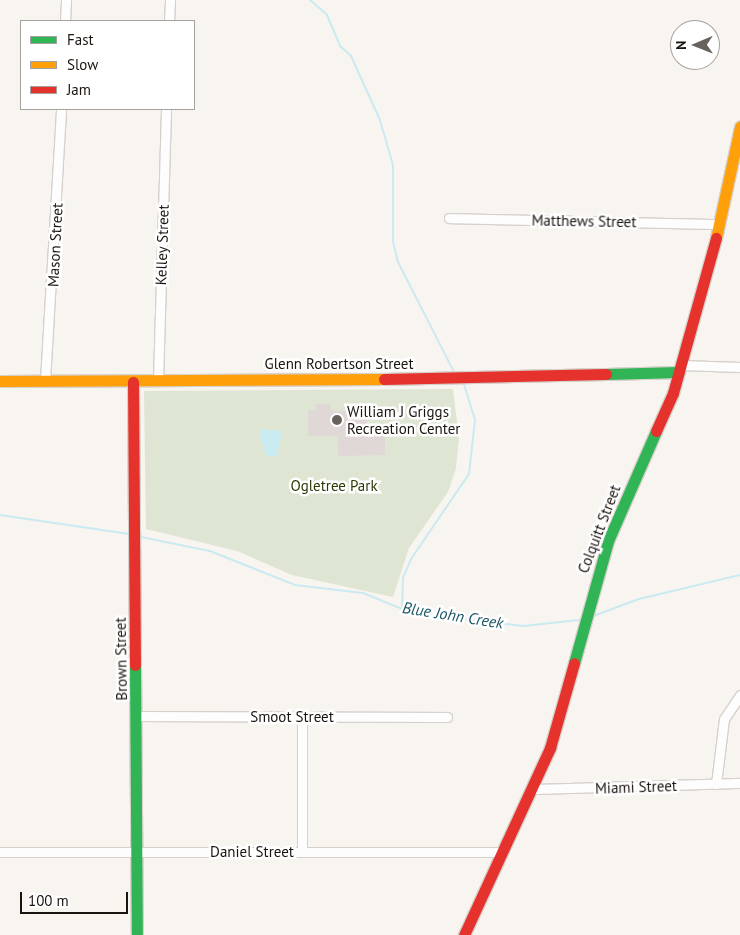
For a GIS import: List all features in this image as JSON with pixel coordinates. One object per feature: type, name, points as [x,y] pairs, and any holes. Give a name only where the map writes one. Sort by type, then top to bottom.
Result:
[{"type":"street","points":[[65,20],[66,0]]},
{"type":"street","points":[[169,20],[170,0]]},
{"type":"street","name":"Mason Street","points":[[45,380],[61,110]]},
{"type":"street","name":"Kelley Street","points":[[158,380],[166,110]]},
{"type":"street","name":"Colquitt Street","points":[[464,935],[532,789],[567,698],[608,541],[680,368],[720,224],[740,127]]},
{"type":"street","name":"Matthews Street","points":[[449,218],[720,224]]},
{"type":"street","points":[[680,368],[740,367]]},
{"type":"street","name":"Glenn Robertson Street","points":[[0,381],[133,382],[680,368]]},
{"type":"street","name":"Brown Street","points":[[133,382],[138,852],[137,935]]},
{"type":"street","points":[[716,784],[724,719],[740,695]]},
{"type":"street","name":"Smoot Street","points":[[137,716],[447,718]]},
{"type":"street","points":[[302,717],[302,852]]},
{"type":"street","name":"Miami Street","points":[[532,789],[740,783]]},
{"type":"street","name":"Daniel Street","points":[[0,852],[503,852]]},
{"type":"green space","name":"Ogletree Park","points":[[453,389],[459,438],[456,468],[448,492],[409,548],[393,597],[292,575],[237,551],[146,529],[144,391]]},
{"type":"water","points":[[262,429],[282,431],[277,456],[266,456],[259,433]]},
{"type":"building","name":"William J Griggs Recreation Center","points":[[316,404],[331,404],[331,411],[367,411],[367,430],[385,430],[385,455],[338,456],[338,436],[308,436],[308,410],[315,410]]},
{"type":"waterway","points":[[310,0],[327,15],[340,46],[351,56],[380,120],[393,165],[393,241],[398,262],[454,372]]},
{"type":"waterway","points":[[402,609],[403,578],[411,559],[469,474],[475,420],[464,383]]},
{"type":"waterway","name":"Blue John Creek","points":[[0,515],[128,534]]},
{"type":"waterway","name":"Blue John Creek","points":[[141,537],[210,551],[295,585],[363,593],[402,609],[437,616],[523,626],[580,620]]},
{"type":"waterway","name":"Blue John Creek","points":[[591,617],[639,599],[740,575]]},
{"type":"traffic: fast","points":[[606,374],[679,372]]},
{"type":"traffic: fast","points":[[574,663],[608,541],[656,431]]},
{"type":"traffic: fast","points":[[135,665],[137,935]]},
{"type":"traffic: slow","points":[[716,238],[740,127]]},
{"type":"traffic: slow","points":[[0,381],[384,379]]},
{"type":"traffic: jam","points":[[656,431],[673,393],[716,238]]},
{"type":"traffic: jam","points":[[384,379],[606,374]]},
{"type":"traffic: jam","points":[[133,382],[135,665]]},
{"type":"traffic: jam","points":[[464,935],[550,748],[574,663]]},
{"type":"place","name":"William J Griggs Recreation Center","points":[[337,420]]}]
